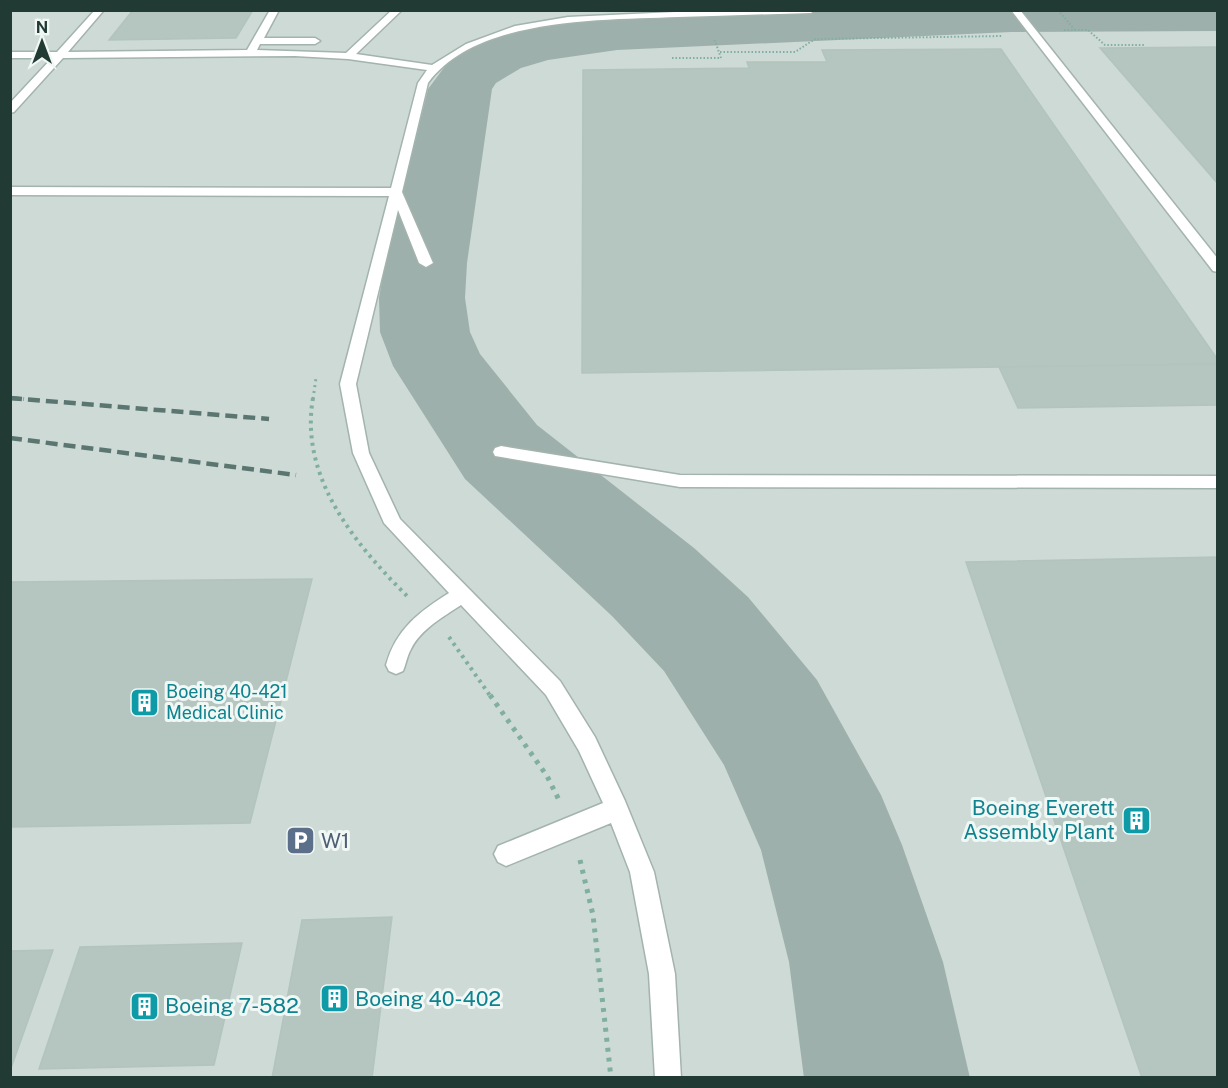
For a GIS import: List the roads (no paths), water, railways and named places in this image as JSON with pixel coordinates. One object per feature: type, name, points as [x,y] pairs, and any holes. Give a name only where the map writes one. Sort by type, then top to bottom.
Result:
[{"type":"lane","points":[[10,110],[100,10]]},
{"type":"lane","points":[[249,54],[275,10]]},
{"type":"lane","points":[[348,56],[398,10]]},
{"type":"lane","points":[[668,1077],[662,974],[642,872],[618,809],[587,744],[553,688],[393,523],[361,453],[348,384],[423,83],[434,68],[469,46],[542,20],[811,10]]},
{"type":"lane","points":[[1015,10],[1218,268]]},
{"type":"lane","points":[[257,41],[315,41]]},
{"type":"lane","points":[[10,56],[249,54],[348,56],[434,68]]},
{"type":"lane","points":[[10,191],[396,192]]},
{"type":"lane","points":[[396,192],[426,263]]},
{"type":"lane","points":[[501,452],[680,481],[1218,482]]},
{"type":"lane","points":[[396,665],[398,651],[416,625],[463,594]]},
{"type":"lane","points":[[506,854],[618,809]]},
{"type":"railway","points":[[24,399],[10,398],[269,419]]},
{"type":"railway","points":[[10,438],[296,475]]},
{"type":"place","name":"Boeing 40-421 Medical Clinic","points":[[145,702]]},
{"type":"place","name":"Boeing Everett Assembly Plant","points":[[1136,820]]},
{"type":"place","name":"W1","points":[[300,841]]},
{"type":"place","name":"Boeing 40-402","points":[[334,999]]},
{"type":"place","name":"Boeing 7-582","points":[[144,1006]]}]
